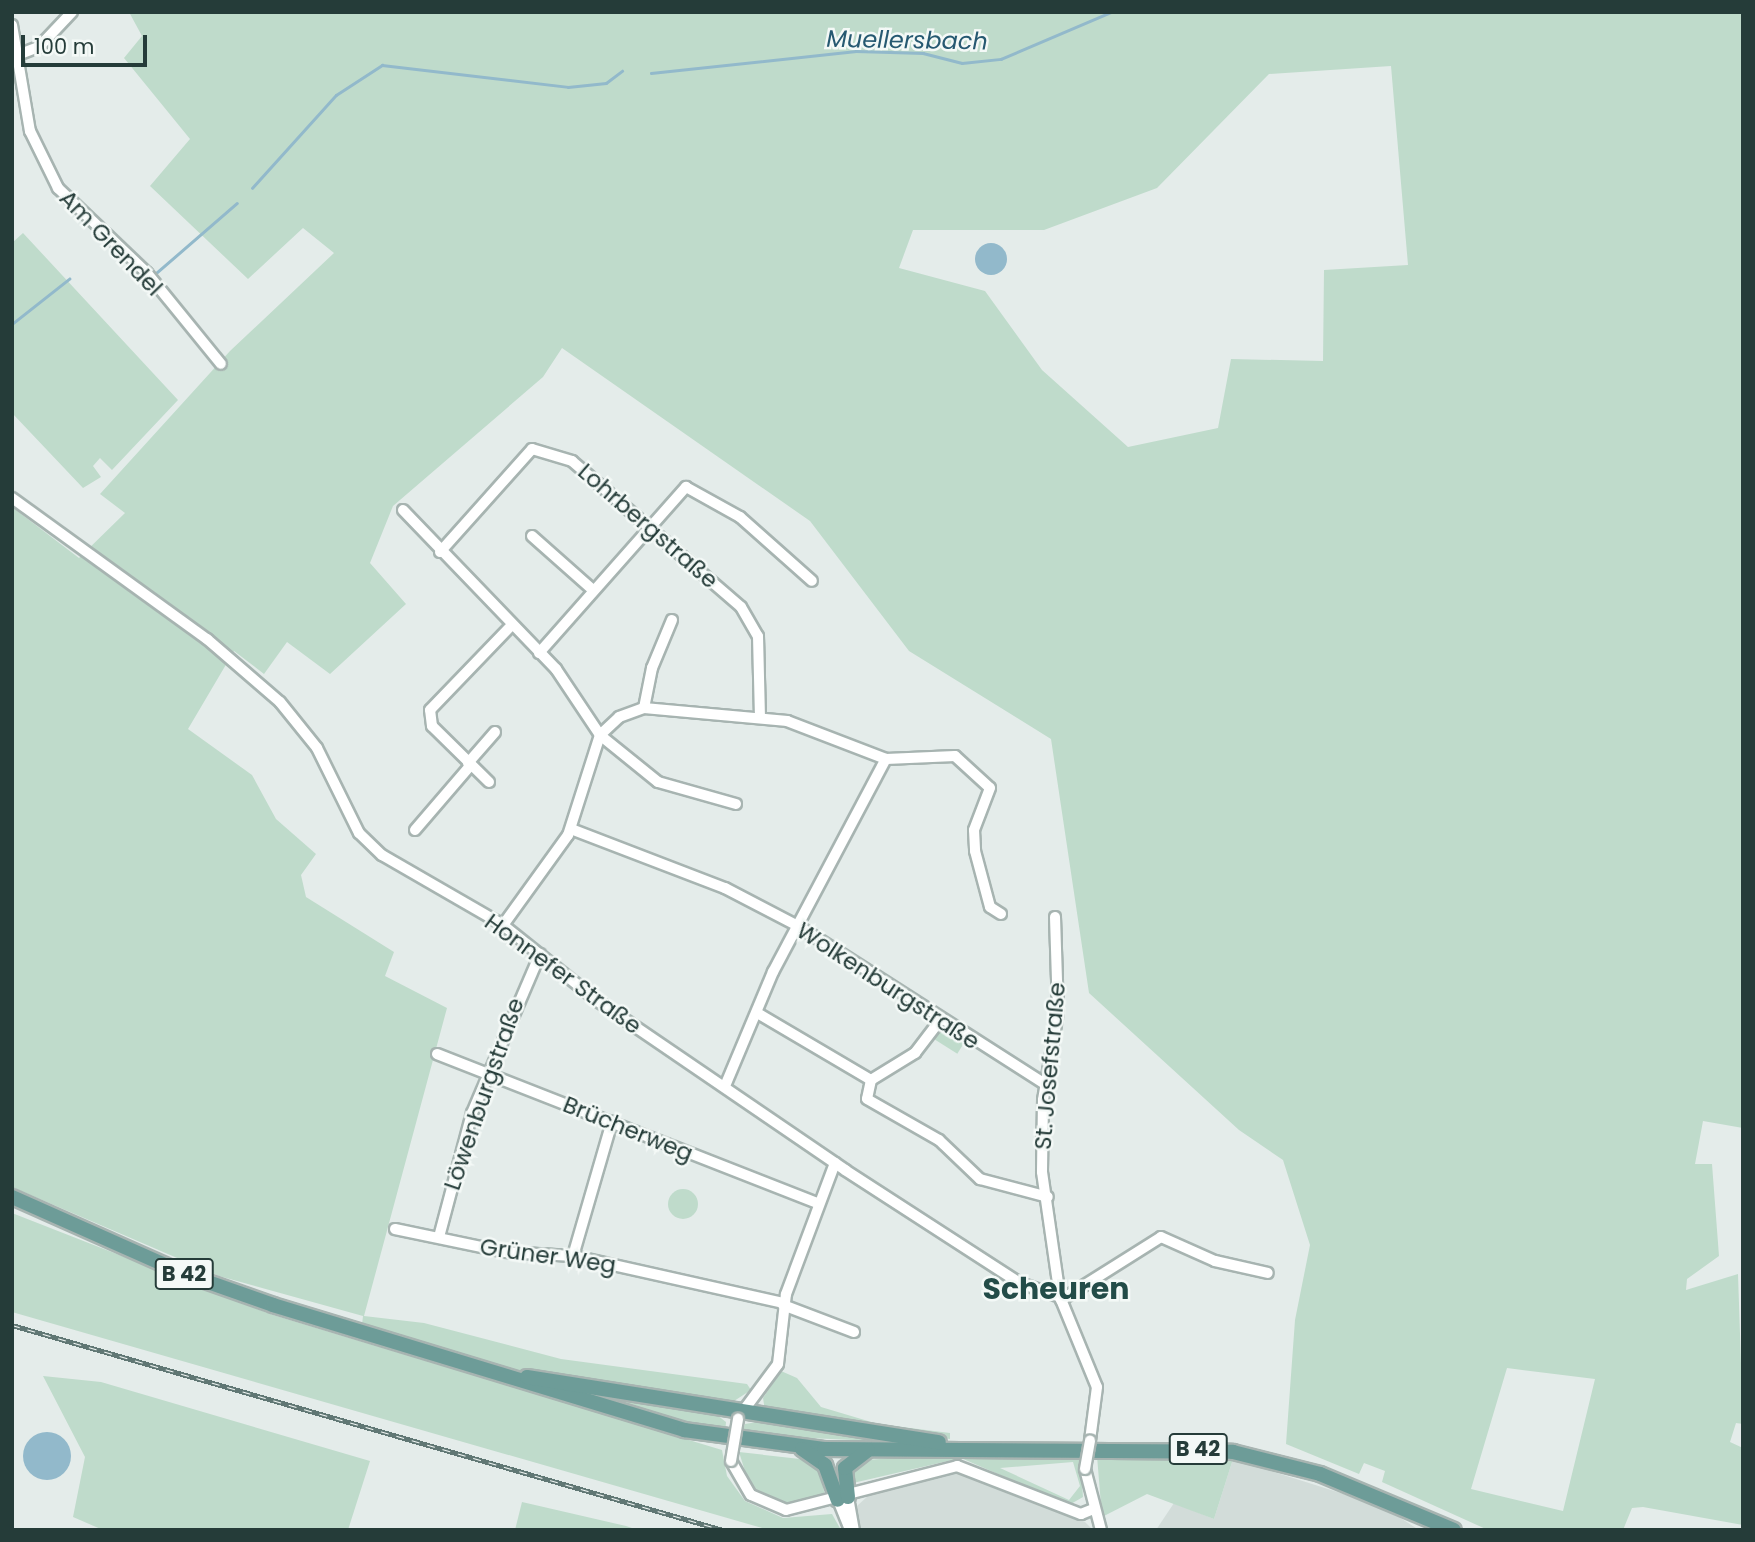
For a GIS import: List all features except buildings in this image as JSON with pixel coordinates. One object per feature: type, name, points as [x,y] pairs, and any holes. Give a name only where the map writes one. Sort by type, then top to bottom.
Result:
[{"type":"main road","name":"B 42","points":[[12,1197],[185,1274],[505,1378],[658,1424],[801,1448],[1233,1452],[1320,1474],[1426,1524],[1454,1530]]},
{"type":"main road","points":[[505,1378],[960,1450]]},
{"type":"main road","points":[[801,1448],[825,1465],[843,1498]]},
{"type":"main road","points":[[843,1498],[845,1468],[870,1450]]},
{"type":"street","points":[[16,56],[39,47],[72,12]]},
{"type":"street","name":"Am Grendel","points":[[13,29],[30,131],[58,188],[147,273],[221,364]]},
{"type":"street","name":"Lohrbergstraße","points":[[440,552],[532,449],[572,461],[648,524],[753,624],[762,658],[760,717]]},
{"type":"street","points":[[538,653],[648,524],[693,488],[740,517],[812,581]]},
{"type":"street","name":"Honnefer Straße","points":[[12,498],[138,591],[280,702],[317,748],[359,833],[382,855],[503,925],[835,1163],[1020,1283],[1060,1298]]},
{"type":"street","points":[[403,510],[509,628],[570,686],[600,735],[658,782],[736,804]]},
{"type":"street","points":[[532,536],[593,590]]},
{"type":"street","points":[[644,708],[652,667],[672,620]]},
{"type":"street","points":[[489,782],[432,726],[429,710],[509,628]]},
{"type":"street","points":[[503,925],[571,829],[600,735],[619,717],[644,708],[760,717],[812,726],[886,759],[943,752],[988,782],[975,851],[990,906],[1001,914]]},
{"type":"street","points":[[415,830],[495,732]]},
{"type":"street","points":[[725,1086],[798,926],[886,759]]},
{"type":"street","name":"Wolkenburgstraße","points":[[571,829],[685,871],[798,926],[1047,1085]]},
{"type":"street","name":"St. Josefstraße","points":[[1055,917],[1058,1013],[1042,1131],[1060,1298],[1097,1387],[1085,1469],[1091,1510],[1101,1530]]},
{"type":"street","name":"Löwenburgstraße","points":[[439,1237],[459,1151],[488,1074],[540,954]]},
{"type":"street","points":[[759,1014],[871,1080]]},
{"type":"street","points":[[941,1019],[915,1053],[871,1080],[867,1099],[939,1140],[979,1179],[1048,1197]]},
{"type":"street","name":"Brücherweg","points":[[437,1054],[819,1203]]},
{"type":"street","points":[[573,1256],[612,1122]]},
{"type":"street","points":[[835,1163],[783,1304],[778,1364],[741,1415],[731,1461],[751,1495],[776,1508],[797,1511],[957,1466],[991,1474],[1081,1514],[1091,1510]]},
{"type":"street","name":"Grüner Weg","points":[[395,1229],[505,1252],[573,1256],[783,1304],[853,1332]]},
{"type":"street","points":[[1060,1298],[1161,1237],[1214,1261],[1268,1273]]},
{"type":"street","points":[[843,1498],[852,1530]]},
{"type":"shaded area","points":[[1233,1459],[1382,1506],[1419,1530],[1156,1530],[1174,1503],[1214,1519]]},
{"type":"shaded area","points":[[963,1471],[1085,1522],[1093,1530],[857,1530],[857,1506],[869,1495],[902,1479]]},
{"type":"green space","points":[[129,12],[1743,12],[1743,1128],[1703,1121],[1695,1164],[1712,1164],[1719,1256],[1687,1279],[1686,1290],[1738,1274],[1743,1424],[1736,1423],[1730,1442],[1743,1448],[1743,1525],[1643,1507],[1632,1508],[1623,1530],[1488,1530],[1382,1482],[1385,1471],[1364,1463],[1359,1474],[1286,1444],[1295,1320],[1310,1245],[1283,1160],[1239,1130],[1089,993],[1051,739],[909,651],[810,521],[562,348],[543,377],[393,506],[370,563],[406,604],[330,674],[287,642],[264,674],[234,651],[188,729],[252,775],[276,819],[316,854],[301,875],[306,897],[394,952],[385,976],[447,1008],[364,1316],[424,1323],[561,1359],[747,1384],[751,1390],[731,1403],[514,1371],[362,1325],[363,1316],[219,1276],[12,1187],[12,507],[79,558],[125,513],[100,494],[230,351],[334,253],[303,228],[248,279],[150,186],[190,139],[124,58],[142,36]],"holes":[[[1391,66],[1408,265],[1324,270],[1323,361],[1231,359],[1218,428],[1128,447],[1042,370],[985,291],[899,268],[913,230],[1044,230],[1157,188],[1269,74]],[[1507,1368],[1595,1379],[1563,1511],[1471,1489]]]},
{"type":"green space","points":[[23,233],[178,400],[112,470],[100,458],[93,466],[101,477],[83,488],[12,413],[12,243]]},
{"type":"green space","points":[[941,1027],[965,1042],[957,1054],[934,1039]]},
{"type":"green space","points":[[683,1189],[694,1193],[698,1204],[694,1215],[683,1219],[672,1215],[668,1204],[672,1193]]},
{"type":"green space","points":[[12,1213],[270,1314],[722,1450],[727,1476],[745,1501],[783,1518],[832,1514],[841,1530],[769,1530],[12,1312]]},
{"type":"green space","points":[[781,1371],[797,1378],[821,1407],[878,1424],[950,1433],[950,1439],[765,1411],[763,1398]]},
{"type":"green space","points":[[43,1376],[101,1382],[370,1461],[348,1530],[103,1530],[73,1517],[85,1457]]},
{"type":"green space","points":[[558,1388],[717,1415],[726,1422],[725,1433]]},
{"type":"green space","points":[[763,1421],[899,1442],[741,1435],[745,1424]]},
{"type":"green space","points":[[739,1452],[809,1460],[819,1468],[825,1496],[792,1506],[773,1503],[750,1487]]},
{"type":"green space","points":[[942,1455],[1080,1455],[1083,1497],[1069,1505],[961,1458],[853,1483],[851,1467],[865,1460]],"holes":[[[1073,1462],[1080,1486],[1069,1500],[1000,1468]]]},
{"type":"green space","points":[[1097,1456],[1233,1459],[1214,1519],[1147,1494],[1102,1517]]},
{"type":"green space","points":[[522,1502],[626,1526],[638,1530],[515,1530]]},
{"type":"water","points":[[991,243],[1003,247],[1007,259],[1003,271],[991,275],[979,271],[975,259],[979,247]]},
{"type":"water","points":[[47,1432],[64,1439],[71,1456],[64,1473],[47,1480],[30,1473],[23,1456],[30,1439]]},
{"type":"waterway","name":"Muellersbach","points":[[651,73],[856,51],[923,53],[962,63],[1001,59],[1111,12]]},
{"type":"waterway","name":"Muellersbach","points":[[252,188],[336,95],[382,65],[568,87],[606,83],[622,71]]},
{"type":"waterway","name":"Muellersbach","points":[[155,274],[237,203]]},
{"type":"waterway","name":"Muellersbach","points":[[12,324],[69,279]]},
{"type":"railway","points":[[12,1325],[723,1530]]},
{"type":"district","name":"Scheuren","points":[[1056,1289]]}]
